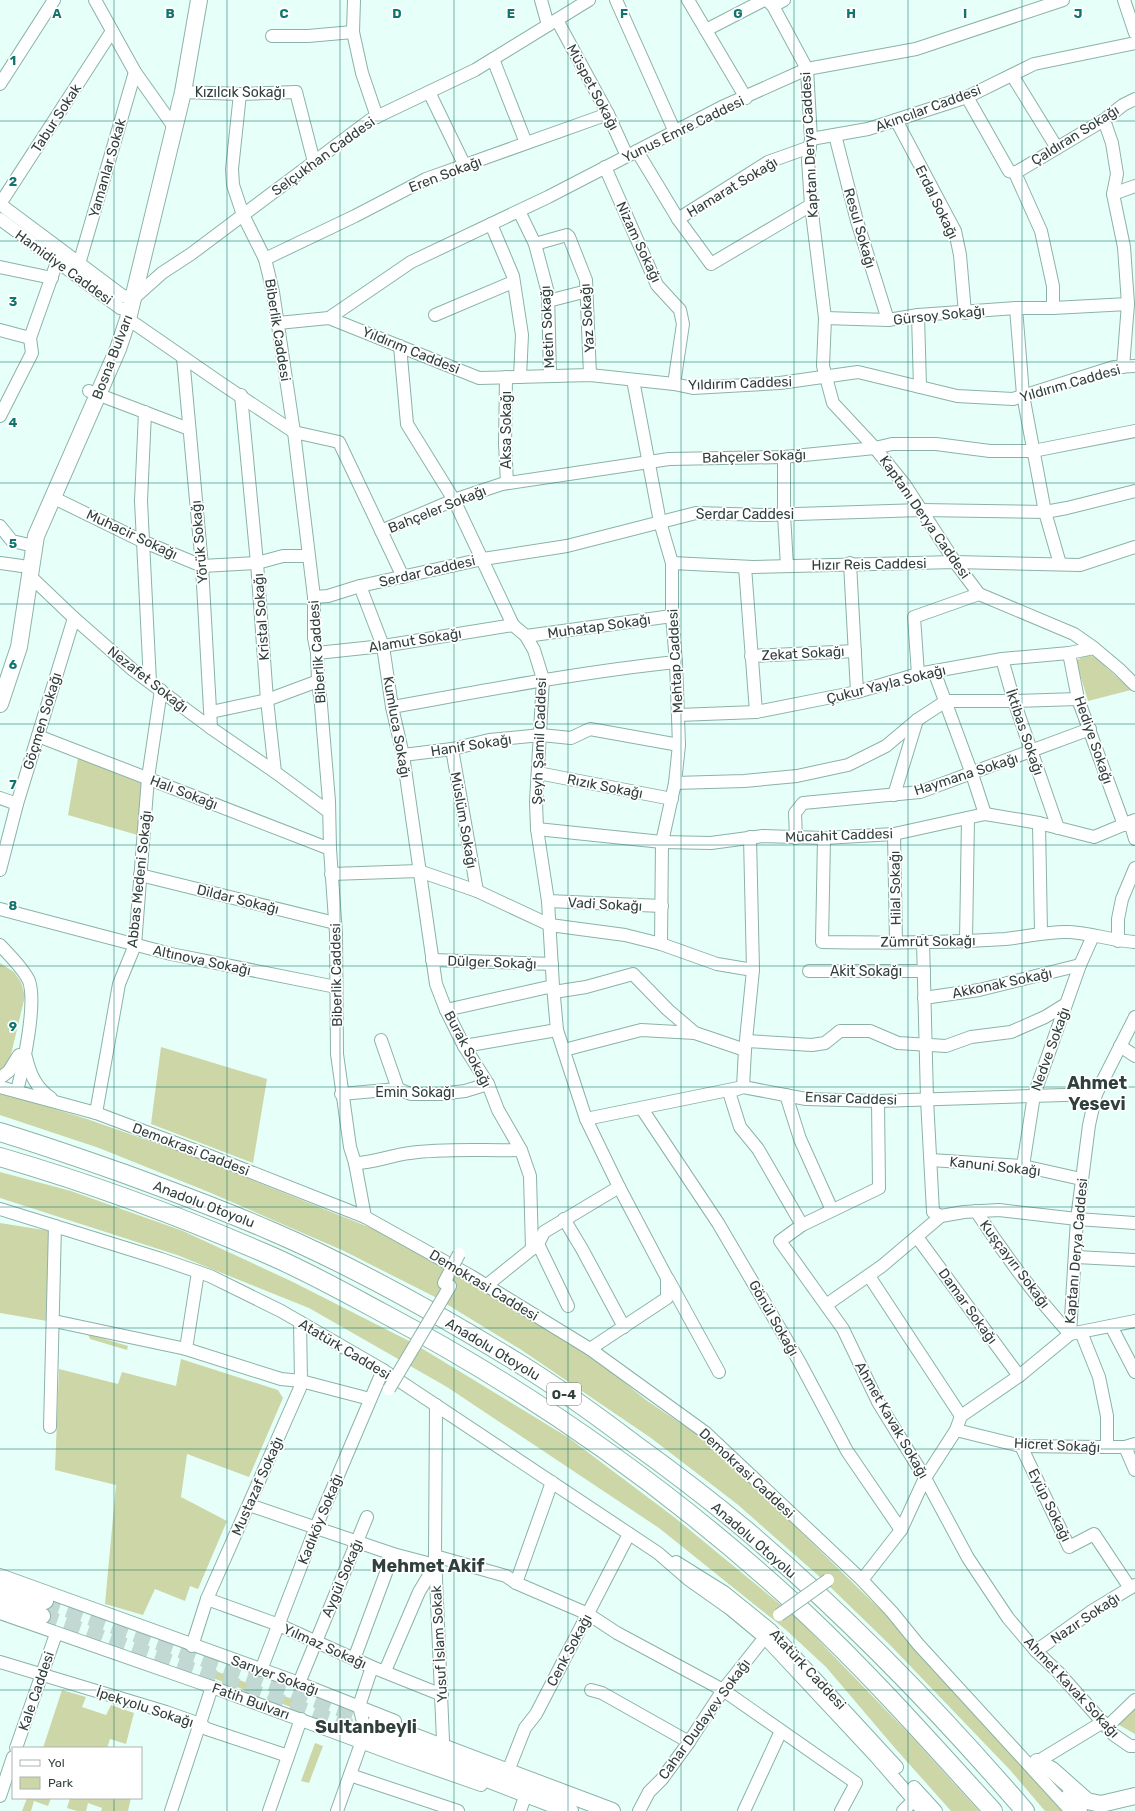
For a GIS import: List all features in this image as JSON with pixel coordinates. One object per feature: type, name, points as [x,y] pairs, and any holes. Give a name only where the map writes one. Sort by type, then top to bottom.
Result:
[{"type":"highway","points":[[0,1122],[40,1134],[200,1201]]},
{"type":"highway","name":"Anadolu Otoyolu","points":[[0,1132],[39,1144],[200,1201],[273,1231],[354,1271],[521,1364],[602,1420],[682,1479],[748,1532],[831,1607],[929,1704],[984,1763],[1025,1811]]},
{"type":"highway","name":"Anadolu Otoyolu","points":[[0,1157],[50,1172],[158,1210],[263,1252],[343,1291],[436,1341],[508,1384],[587,1437],[734,1550],[805,1613],[917,1727],[993,1811]]},
{"type":"highway","points":[[0,1161],[50,1172]]},
{"type":"main road","name":"Bosna Bulvarı","points":[[171,122],[191,0]]},
{"type":"main road","name":"Bosna Bulvarı","points":[[0,675],[10,645],[26,571],[30,546],[30,526],[94,392],[118,349],[158,162],[171,122],[183,92],[199,0]]},
{"type":"main road","name":"Bosna Bulvarı","points":[[30,546],[36,536],[94,392]]},
{"type":"main road","name":"Bosna Bulvarı","points":[[0,704],[19,647],[26,571]]},
{"type":"main road","points":[[0,1584],[44,1608],[0,1600]]},
{"type":"main road","name":"Fatih Bulvarı","points":[[369,1732],[570,1811]]},
{"type":"main road","name":"Fatih Bulvarı","points":[[369,1732],[544,1787],[612,1811]]},
{"type":"main road","points":[[1037,1762],[1052,1770],[1087,1801],[1100,1804],[1135,1796]]},
{"type":"street","points":[[0,84],[54,0]]},
{"type":"street","points":[[95,0],[135,72],[171,122]]},
{"type":"street","points":[[355,0],[353,32],[362,73],[377,117]]},
{"type":"street","name":"Müspet Sokağı","points":[[541,0],[552,22],[632,154],[711,264],[811,206]]},
{"type":"street","points":[[616,0],[675,132]]},
{"type":"street","points":[[688,0],[746,98]]},
{"type":"street","points":[[706,30],[768,2],[784,0]]},
{"type":"street","name":"Yunus Emre Caddesi","points":[[329,318],[411,262],[519,211],[722,107],[746,98],[807,69],[916,48],[1063,0]]},
{"type":"street","points":[[1124,0],[1135,33]]},
{"type":"street","name":"Selçukhan Caddesi","points":[[127,306],[162,273],[377,117],[475,70],[587,1]]},
{"type":"street","name":"Kaptanı Derya Caddesi","points":[[768,2],[807,69],[810,143],[808,160],[811,206],[825,318],[823,366],[833,404],[875,448],[905,486],[954,562],[979,594],[1074,634],[1094,648],[1135,685]]},
{"type":"street","name":"Tabur Sokak","points":[[0,204],[112,31]]},
{"type":"street","points":[[272,36],[308,36],[353,32]]},
{"type":"street","name":"Akıncılar Caddesi","points":[[810,143],[835,135],[868,130],[967,97],[1034,64],[1135,43]]},
{"type":"street","points":[[493,59],[526,143]]},
{"type":"street","name":"Yamanlar Sokak","points":[[79,264],[135,72]]},
{"type":"street","points":[[1012,75],[1057,148]]},
{"type":"street","name":"Kızılcık Sokağı","points":[[183,92],[240,94],[296,92],[314,162]]},
{"type":"street","points":[[429,92],[465,166]]},
{"type":"street","name":"Biberlik Caddesi","points":[[240,94],[232,169],[233,185],[243,215],[266,259],[273,292],[294,432],[314,597],[314,638],[317,653],[318,681],[322,712],[335,924],[337,1054],[341,1094],[350,1147],[355,1163],[365,1217]]},
{"type":"street","points":[[967,97],[1009,171],[1015,172],[1040,231],[1053,286],[1053,308]]},
{"type":"street","name":"Çaldıran Sokağı","points":[[1015,172],[1104,120],[1123,105],[1135,98]]},
{"type":"street","name":"Eren Sokağı","points":[[266,259],[426,179],[608,114]]},
{"type":"street","name":"Erdal Sokağı","points":[[896,120],[955,231],[960,255],[965,313]]},
{"type":"street","points":[[1104,120],[1112,143],[1117,174],[1113,194],[1130,253],[1128,304],[1129,366]]},
{"type":"street","name":"Resul Sokağı","points":[[835,135],[857,221],[888,320]]},
{"type":"street","name":"Hamarat Sokağı","points":[[678,220],[768,162],[810,143]]},
{"type":"street","name":"Nizam Sokağı","points":[[605,167],[657,284],[680,310],[682,324],[674,384]]},
{"type":"street","points":[[1113,194],[1135,186]]},
{"type":"street","name":"Hamidiye Caddesi","points":[[0,204],[79,264],[127,306]]},
{"type":"street","name":"Metin Sokağı","points":[[519,211],[535,244],[548,293],[550,376]]},
{"type":"street","name":"Hamidiye Caddesi","points":[[0,219],[57,262],[127,306]]},
{"type":"street","points":[[491,224],[513,276],[522,335],[520,377]]},
{"type":"street","name":"Yaz Sokağı","points":[[535,244],[567,235],[570,240],[586,280],[590,374]]},
{"type":"street","points":[[0,416],[32,352],[30,338],[57,262]]},
{"type":"street","points":[[0,267],[52,278]]},
{"type":"street","points":[[436,315],[513,282]]},
{"type":"street","points":[[548,301],[587,292]]},
{"type":"street","name":"Gürsoy Sokağı","points":[[825,318],[888,320],[918,315],[965,313],[1016,308],[1053,308],[1128,304]]},
{"type":"street","points":[[127,306],[182,357],[294,432],[339,442],[403,577]]},
{"type":"street","points":[[1016,308],[1023,396],[1045,512],[1060,564]]},
{"type":"street","points":[[918,315],[920,387]]},
{"type":"street","name":"Yıldırım Caddesi","points":[[278,323],[329,318],[479,378],[590,374],[674,384],[693,388],[780,383],[825,378],[858,372],[957,396],[1013,399],[1114,367],[1129,366]]},
{"type":"street","points":[[0,330],[30,338]]},
{"type":"street","name":"Şeyh Şamil Caddesi","points":[[400,346],[406,424],[454,500],[513,625],[526,636],[534,650],[543,679],[538,773],[537,829],[548,901],[557,1030],[586,1119],[619,1187],[667,1278]]},
{"type":"street","name":"Yörük Sokağı","points":[[182,357],[202,566],[211,728]]},
{"type":"street","name":"Aksa Sokağı","points":[[506,377],[505,444],[507,483]]},
{"type":"street","name":"Mehtap Caddesi","points":[[633,380],[650,461],[660,522],[672,563],[672,616],[676,662],[679,745],[676,783],[662,842],[661,944]]},
{"type":"street","points":[[94,392],[189,429]]},
{"type":"street","name":"Kristal Sokağı","points":[[241,396],[257,563],[267,700],[275,772]]},
{"type":"street","points":[[145,412],[141,501],[150,682]]},
{"type":"street","name":"Bahçeler Sokağı","points":[[381,531],[454,500],[507,483],[650,461],[669,459],[784,457],[875,448],[892,444],[936,444],[990,451],[1033,451],[1135,431]]},
{"type":"street","points":[[784,457],[784,515],[787,566]]},
{"type":"street","name":"Serdar Caddesi","points":[[314,597],[328,596],[360,586],[483,559],[567,546],[696,513],[784,515],[921,510],[1045,512],[1135,491]]},
{"type":"street","name":"Muhacir Sokağı","points":[[52,497],[142,542],[202,566],[257,563],[283,556],[308,556]]},
{"type":"street","points":[[0,526],[12,541],[30,546]]},
{"type":"street","name":"Hızır Reis Caddesi","points":[[672,563],[745,567],[850,563],[954,562],[1080,565],[1135,547]]},
{"type":"street","points":[[0,563],[26,571]]},
{"type":"street","points":[[850,563],[857,692]]},
{"type":"street","points":[[745,567],[756,712]]},
{"type":"street","name":"Nezafet Sokağı","points":[[26,571],[74,618],[133,670],[211,728],[275,772]]},
{"type":"street","name":"Kumluca Sokağı","points":[[360,586],[383,646],[392,707],[403,755],[419,871]]},
{"type":"street","points":[[918,674],[914,617],[979,594]]},
{"type":"street","name":"Muhatap Sokağı","points":[[526,636],[672,616]]},
{"type":"street","name":"Göçmen Sokağı","points":[[0,870],[17,804],[74,618]]},
{"type":"street","name":"Alamut Sokağı","points":[[317,653],[383,646],[513,625]]},
{"type":"street","name":"Çukur Yayla Sokağı","points":[[678,715],[756,712],[857,692],[918,674],[1002,659],[1069,653],[1094,648]]},
{"type":"street","name":"Zekat Sokağı","points":[[751,656],[855,651]]},
{"type":"street","name":"Hediye Sokağı","points":[[1069,653],[1078,699],[1130,823],[1135,839]]},
{"type":"street","name":"İktibas Sokağı","points":[[1002,659],[1014,701],[1058,828]]},
{"type":"street","points":[[392,707],[543,679],[676,662]]},
{"type":"street","points":[[934,671],[946,701],[985,814]]},
{"type":"street","points":[[211,712],[267,700],[318,681]]},
{"type":"street","name":"Abbas Medeni Sokağı","points":[[96,1113],[119,984],[135,945],[148,778],[161,690]]},
{"type":"street","points":[[676,783],[744,781],[798,776],[848,765],[886,746],[917,720],[946,701],[1078,699]]},
{"type":"street","points":[[894,795],[917,720]]},
{"type":"street","name":"Hanif Sokağı","points":[[403,755],[452,749],[489,740],[541,735],[571,738],[590,729],[679,745]]},
{"type":"street","name":"Haymana Sokağı","points":[[796,838],[795,812],[803,803],[920,792],[1032,752],[1090,729]]},
{"type":"street","name":"Halı Sokağı","points":[[38,736],[330,849]]},
{"type":"street","name":"Müslüm Sokağı","points":[[452,749],[477,891]]},
{"type":"street","points":[[275,772],[329,812]]},
{"type":"street","name":"Rızık Sokağı","points":[[538,773],[672,799]]},
{"type":"street","points":[[0,798],[17,804]]},
{"type":"street","name":"Mücahit Caddesi","points":[[537,829],[662,842],[711,843],[763,836],[824,838],[894,834],[985,814],[1040,823],[1094,837],[1130,823]]},
{"type":"street","points":[[966,940],[968,818]]},
{"type":"street","points":[[1040,823],[1041,933]]},
{"type":"street","name":"Hilal Sokağı","points":[[894,834],[896,942]]},
{"type":"street","points":[[750,838],[754,970],[743,1087],[730,1092],[740,1127],[758,1149],[802,1225]]},
{"type":"street","name":"Zümrüt Sokağı","points":[[824,838],[822,942],[1007,939],[1041,933],[1070,932],[1118,941],[1135,942]]},
{"type":"street","points":[[1118,941],[1118,919],[1122,899],[1135,868]]},
{"type":"street","points":[[331,874],[419,871],[477,891],[550,925],[625,935],[661,944],[717,964],[754,970]]},
{"type":"street","name":"Burak Sokağı","points":[[419,871],[436,984],[446,1010],[464,1046],[488,1084],[498,1110],[521,1150],[530,1176],[535,1247]]},
{"type":"street","name":"Dildar Sokağı","points":[[140,876],[335,924]]},
{"type":"street","name":"Vadi Sokağı","points":[[548,901],[662,906]]},
{"type":"street","name":"Altınova Sokağı","points":[[0,910],[171,954],[336,988]]},
{"type":"street","name":"Nedve Sokağı","points":[[1023,1166],[1034,1095],[1080,965],[1093,936]]},
{"type":"street","points":[[923,941],[927,1099],[933,1212],[941,1216]]},
{"type":"street","points":[[0,946],[26,975],[31,992],[29,1024],[15,1090]]},
{"type":"street","name":"Dülger Sokağı","points":[[432,960],[552,964]]},
{"type":"street","name":"Akkonak Sokağı","points":[[924,998],[979,990],[1080,965]]},
{"type":"street","name":"Akit Sokağı","points":[[809,971],[924,970]]},
{"type":"street","points":[[446,1010],[553,989],[586,987],[633,974],[668,1010],[695,1033]]},
{"type":"street","points":[[564,1050],[641,1030],[695,1033],[746,1045],[825,1044],[840,1031],[870,1031],[898,1044],[946,1046],[971,1037],[1011,1032],[1045,1017],[1066,1004]]},
{"type":"street","name":"Kaptanı Derya Caddesi","points":[[961,1416],[1019,1376],[1075,1333],[1076,1219],[1089,1125],[1096,1094],[1135,1017]]},
{"type":"street","points":[[464,1046],[557,1030]]},
{"type":"street","points":[[381,1040],[398,1089]]},
{"type":"street","points":[[1120,1046],[1135,1056]]},
{"type":"street","points":[[0,1078],[9,1071],[22,1055]]},
{"type":"street","points":[[22,1055],[33,1080],[42,1091],[55,1101]]},
{"type":"street","name":"Emin Sokağı","points":[[341,1094],[398,1089],[411,1094],[440,1094],[465,1091],[488,1084]]},
{"type":"street","name":"Demokrasi Caddesi","points":[[0,1087],[96,1113],[365,1217],[487,1285],[590,1349],[706,1433],[862,1580],[892,1612]]},
{"type":"street","name":"Ensar Caddesi","points":[[586,1119],[642,1109],[743,1087],[806,1099],[878,1101],[1096,1094]]},
{"type":"street","points":[[786,1095],[800,1139],[832,1210]]},
{"type":"street","name":"Ahmet Kavak Sokağı","points":[[878,1101],[879,1188],[802,1225],[780,1241],[842,1329],[878,1402],[925,1478],[972,1564],[1008,1618],[1036,1651],[1058,1672],[1114,1735],[1130,1746],[1135,1746]]},
{"type":"street","name":"Gönül Sokağı","points":[[642,1109],[718,1223],[799,1361],[847,1451],[901,1530]]},
{"type":"street","points":[[355,1163],[367,1163],[409,1153],[436,1151],[521,1150]]},
{"type":"street","name":"Kanuni Sokağı","points":[[931,1160],[1023,1166],[1082,1179]]},
{"type":"street","points":[[487,1285],[535,1247],[544,1232],[619,1187]]},
{"type":"street","name":"Atatürk Caddesi","points":[[0,1209],[161,1259],[210,1276],[282,1311],[383,1370],[658,1553],[701,1576],[759,1619],[768,1633],[915,1799],[923,1811]]},
{"type":"street","points":[[826,1305],[868,1276],[941,1216],[976,1211],[999,1210],[1076,1219],[1135,1223]]},
{"type":"street","name":"Kuşçayırı Sokağı","points":[[976,1211],[995,1240],[1026,1281],[1075,1333]]},
{"type":"street","points":[[564,1219],[624,1327]]},
{"type":"street","points":[[50,1427],[54,1321],[55,1226]]},
{"type":"street","name":"Damar Sokağı","points":[[917,1236],[1019,1376]]},
{"type":"street","points":[[535,1247],[568,1306]]},
{"type":"street","points":[[389,1389],[450,1286],[444,1283],[459,1254]]},
{"type":"street","points":[[1076,1257],[1135,1260]]},
{"type":"street","points":[[186,1348],[198,1272]]},
{"type":"street","points":[[862,1580],[901,1530],[925,1478],[956,1430],[961,1416],[868,1276]]},
{"type":"street","points":[[590,1349],[667,1298],[667,1278]]},
{"type":"street","points":[[667,1278],[719,1372]]},
{"type":"street","points":[[54,1321],[186,1348],[281,1379],[302,1381],[370,1399]]},
{"type":"street","points":[[1108,1447],[1107,1416],[1099,1377],[1075,1333],[1135,1321]]},
{"type":"street","name":"Mustazaf Sokağı","points":[[192,1646],[207,1599],[300,1388],[302,1381],[300,1322]]},
{"type":"street","points":[[1110,1326],[1135,1372]]},
{"type":"street","name":"Kadıköy Sokağı","points":[[260,1670],[279,1625],[316,1527],[383,1370]]},
{"type":"street","name":"Yusuf İslam Sokak","points":[[436,1405],[435,1560],[443,1740]]},
{"type":"street","name":"Hicret Sokağı","points":[[956,1430],[1021,1446],[1130,1446]]},
{"type":"street","name":"Eyüp Sokağı","points":[[1021,1446],[1069,1547],[1094,1534],[1132,1586]]},
{"type":"street","points":[[1130,1446],[1135,1470]]},
{"type":"street","points":[[516,1583],[552,1482]]},
{"type":"street","points":[[249,1505],[394,1554],[435,1560],[506,1576],[516,1583],[588,1614],[617,1633],[723,1690],[856,1783],[841,1811]]},
{"type":"street","name":"Aygül Sokağı","points":[[299,1683],[367,1516]]},
{"type":"street","name":"Cenk Sokağı","points":[[510,1766],[525,1728],[536,1714],[629,1534]]},
{"type":"street","points":[[354,1659],[394,1554]]},
{"type":"street","points":[[386,1671],[419,1592],[435,1560]]},
{"type":"street","name":"Sarıyer Sokağı","points":[[0,1575],[359,1706],[510,1766],[544,1787]]},
{"type":"street","points":[[779,1615],[828,1580]]},
{"type":"street","name":"Nazır Sokağı","points":[[1036,1651],[1092,1611],[1132,1586]]},
{"type":"street","name":"Yılmaz Sokağı","points":[[207,1599],[279,1625],[372,1667],[386,1671],[442,1695]]},
{"type":"street","points":[[892,1612],[904,1617],[1082,1811]]},
{"type":"street","points":[[892,1612],[918,1644],[1071,1811]]},
{"type":"street","name":"Fatih Bulvarı","points":[[0,1613],[56,1634],[301,1719],[369,1732]]},
{"type":"street","name":"Atatürk Caddesi","points":[[768,1633],[936,1811]]},
{"type":"street","name":"Cahar Dudayev Sokağı","points":[[639,1811],[649,1792],[662,1779],[689,1742],[723,1690],[768,1633]]},
{"type":"street","name":"Kale Caddesi","points":[[16,1747],[56,1634]]},
{"type":"street","name":"İpekyolu Sokağı","points":[[0,1662],[200,1724],[207,1729],[288,1756]]},
{"type":"street","points":[[337,1811],[350,1775],[369,1732],[363,1722],[359,1706],[372,1667]]},
{"type":"street","points":[[171,1811],[212,1687]]},
{"type":"street","points":[[591,1690],[602,1693],[689,1742]]},
{"type":"street","points":[[1037,1762],[1105,1724],[1135,1700]]},
{"type":"street","points":[[269,1811],[301,1719]]},
{"type":"street","points":[[744,1811],[781,1731]]},
{"type":"street","points":[[0,1796],[12,1760]]},
{"type":"street","points":[[350,1775],[458,1811]]},
{"type":"street","points":[[520,1811],[526,1794]]},
{"type":"street","points":[[903,1811],[915,1799]]},
{"type":"green space","points":[[1090,655],[1096,658],[1131,690],[1088,701],[1076,661],[1082,657]]},
{"type":"green space","points":[[78,758],[145,783],[141,836],[68,815]]},
{"type":"green space","points":[[0,963],[14,972],[21,982],[25,996],[9,1063],[0,1073]]},
{"type":"green space","points":[[161,1047],[267,1079],[253,1163],[151,1124]]},
{"type":"green space","points":[[0,1092],[87,1119],[198,1158],[376,1230],[482,1289],[588,1353],[646,1400],[711,1444],[898,1627],[1067,1811],[1045,1811],[1010,1770],[890,1645],[821,1578],[737,1504],[651,1438],[520,1349],[435,1297],[344,1251],[211,1193],[99,1148],[0,1115]]},
{"type":"green space","points":[[0,1172],[71,1191],[183,1231],[293,1282],[413,1343],[569,1438],[674,1517],[798,1619],[911,1736],[979,1811],[951,1811],[826,1667],[785,1629],[659,1528],[447,1387],[309,1308],[177,1255],[0,1198]]},
{"type":"green space","points":[[0,1223],[50,1231],[47,1321],[0,1313]]},
{"type":"green space","points":[[88,1334],[128,1346],[127,1350],[90,1339]]},
{"type":"green space","points":[[181,1359],[278,1390],[283,1398],[249,1477],[187,1454],[181,1497],[227,1521],[198,1589],[190,1586],[185,1601],[155,1589],[143,1615],[105,1604],[116,1485],[55,1470],[59,1369],[118,1384],[122,1372],[176,1386]]},
{"type":"green space","points":[[213,1670],[250,1684],[248,1691],[210,1677]]},
{"type":"green space","points":[[62,1690],[86,1697],[82,1707],[106,1715],[111,1705],[134,1713],[126,1744],[110,1739],[107,1747],[43,1747]]},
{"type":"green space","points":[[270,1691],[307,1704],[304,1712],[267,1698]]},
{"type":"green space","points":[[1135,1701],[1135,1734],[1112,1721]]},
{"type":"green space","points":[[315,1743],[323,1746],[309,1783],[301,1781]]},
{"type":"green space","points":[[27,1799],[51,1799],[48,1806],[34,1801],[31,1811],[22,1811]]},
{"type":"green space","points":[[70,1799],[131,1799],[128,1811],[101,1811],[102,1808],[88,1803],[86,1811],[77,1811],[67,1808]]},
{"type":"tunnel","points":[[45,1601],[374,1721]]},
{"type":"tunnel","points":[[42,1616],[370,1734]]},
{"type":"district","name":"Ahmet Yesevi","points":[[1097,1093]]},
{"type":"district","name":"Mehmet Akif","points":[[428,1566]]},
{"type":"district","name":"Sultanbeyli","points":[[366,1727]]}]
